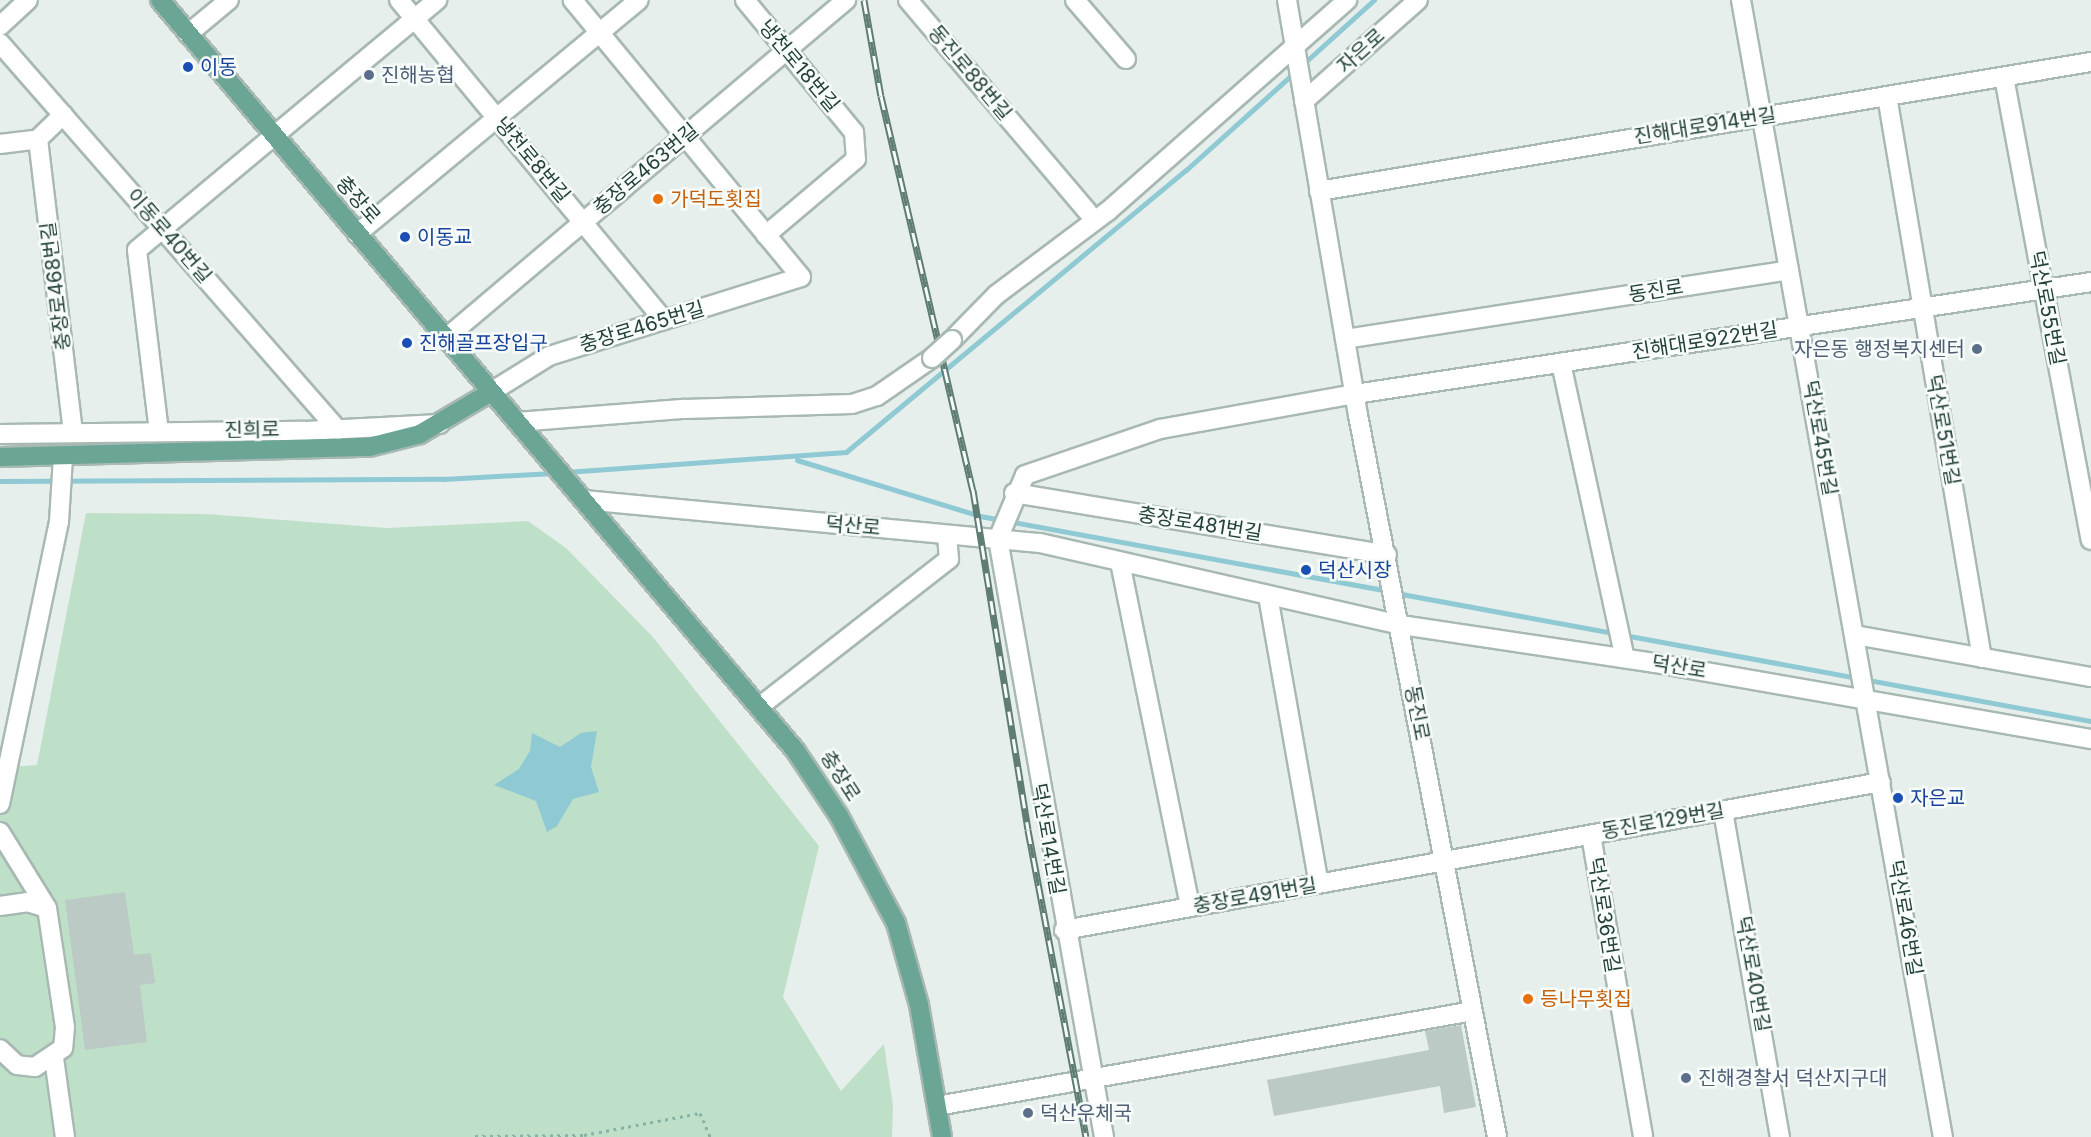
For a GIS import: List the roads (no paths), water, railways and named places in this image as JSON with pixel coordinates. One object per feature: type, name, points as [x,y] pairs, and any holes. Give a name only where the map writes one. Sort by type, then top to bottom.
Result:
[{"type":"main road","name":"충장로","points":[[160,0],[759,706],[839,816],[896,923],[917,995],[942,1137]]},
{"type":"main road","name":"진희로","points":[[0,457],[63,461],[369,447],[442,424],[491,392]]},
{"type":"street","points":[[0,26],[28,0]]},
{"type":"street","points":[[188,34],[229,0]]},
{"type":"street","name":"냉천로8번길","points":[[399,0],[664,320]]},
{"type":"street","points":[[159,432],[137,249],[275,137],[437,0]]},
{"type":"street","points":[[573,0],[766,235]]},
{"type":"street","points":[[357,234],[639,0]]},
{"type":"street","name":"냉천로18번길","points":[[744,0],[854,132],[856,159],[766,235]]},
{"type":"street","name":"충장로463번길","points":[[446,338],[846,0]]},
{"type":"street","name":"동진로88번길","points":[[908,0],[1088,212]]},
{"type":"street","points":[[1075,0],[1126,59]]},
{"type":"street","points":[[998,539],[1014,493],[1025,475],[1160,429],[1355,394],[1287,0]]},
{"type":"street","points":[[520,425],[684,409],[852,404],[876,396],[932,358],[996,296],[1108,211],[1347,0]]},
{"type":"street","name":"자은로","points":[[1304,101],[1418,0]]},
{"type":"street","name":"덕산로45번길","points":[[1741,0],[1866,698]]},
{"type":"street","name":"이동로40번길","points":[[0,43],[338,430]]},
{"type":"street","name":"진해대로914번길","points":[[1319,191],[2091,62]]},
{"type":"street","name":"덕산로55번길","points":[[2004,77],[2091,540]]},
{"type":"street","name":"덕산로51번길","points":[[1887,96],[1982,658]]},
{"type":"street","points":[[0,144],[39,139],[63,115]]},
{"type":"street","name":"충장로468번길","points":[[39,139],[73,433]]},
{"type":"street","name":"충장로465번길","points":[[491,392],[549,356],[801,277],[766,235]]},
{"type":"street","name":"동진로","points":[[1345,339],[1790,270]]},
{"type":"street","name":"진해대로922번길","points":[[1355,394],[2091,282]]},
{"type":"street","points":[[1561,363],[1625,658]]},
{"type":"street","name":"동진로","points":[[1355,394],[1401,625],[1497,1137]]},
{"type":"street","points":[[0,434],[338,430],[442,424]]},
{"type":"street","points":[[0,804],[62,499],[63,461]]},
{"type":"street","name":"충장로481번길","points":[[1014,493],[1387,555]]},
{"type":"street","name":"덕산로","points":[[584,500],[998,539],[1120,562],[1401,625],[1625,658],[1866,698],[2091,739]]},
{"type":"street","points":[[759,706],[949,559],[947,534]]},
{"type":"street","name":"덕산로14번길","points":[[998,539],[1064,930],[1104,1137]]},
{"type":"street","points":[[1120,562],[1190,908]]},
{"type":"street","points":[[1268,596],[1318,884]]},
{"type":"street","points":[[1855,635],[2091,677]]},
{"type":"street","name":"덕산로46번길","points":[[1866,698],[1943,1137]]},
{"type":"street","name":"동진로129번길","points":[[1445,861],[1881,782]]},
{"type":"street","name":"덕산로40번길","points":[[1723,811],[1780,1137]]},
{"type":"street","points":[[0,832],[47,908],[65,1027],[63,1048],[54,1058],[35,1067],[17,1065],[0,1049]]},
{"type":"street","name":"덕산로36번길","points":[[1591,835],[1643,1137]]},
{"type":"street","name":"충장로491번길","points":[[1064,930],[1445,861]]},
{"type":"street","points":[[0,906],[27,902],[47,908]]},
{"type":"street","points":[[937,1106],[1473,1011]]},
{"type":"street","points":[[54,1058],[65,1137]]},
{"type":"water","points":[[597,731],[591,767],[599,792],[573,799],[557,826],[547,832],[536,801],[494,785],[519,769],[530,751],[532,733],[560,747],[581,733]]},
{"type":"waterway","points":[[1302,65],[1374,0]]},
{"type":"waterway","points":[[566,472],[846,452],[1186,170],[1295,72]]},
{"type":"waterway","points":[[797,460],[980,516],[1387,591]]},
{"type":"waterway","points":[[0,481],[444,479],[553,473]]},
{"type":"waterway","points":[[1396,593],[2091,721]]},
{"type":"railway","points":[[864,0],[881,96],[973,490],[1028,830],[1086,1137]]},
{"type":"place","name":"이동","points":[[188,67]]},
{"type":"place","name":"진해농협","points":[[369,75]]},
{"type":"place","name":"가덕도횟집","points":[[658,199]]},
{"type":"place","name":"이동교","points":[[405,237]]},
{"type":"place","name":"진해골프장입구","points":[[407,343]]},
{"type":"place","name":"자은동 행정복지센터","points":[[1977,349]]},
{"type":"place","name":"덕산시장","points":[[1306,570]]},
{"type":"place","name":"자은교","points":[[1898,798]]},
{"type":"place","name":"등나무횟집","points":[[1528,999]]},
{"type":"place","name":"진해경찰서 덕산지구대","points":[[1686,1078]]},
{"type":"place","name":"덕산우체국","points":[[1028,1113]]}]
